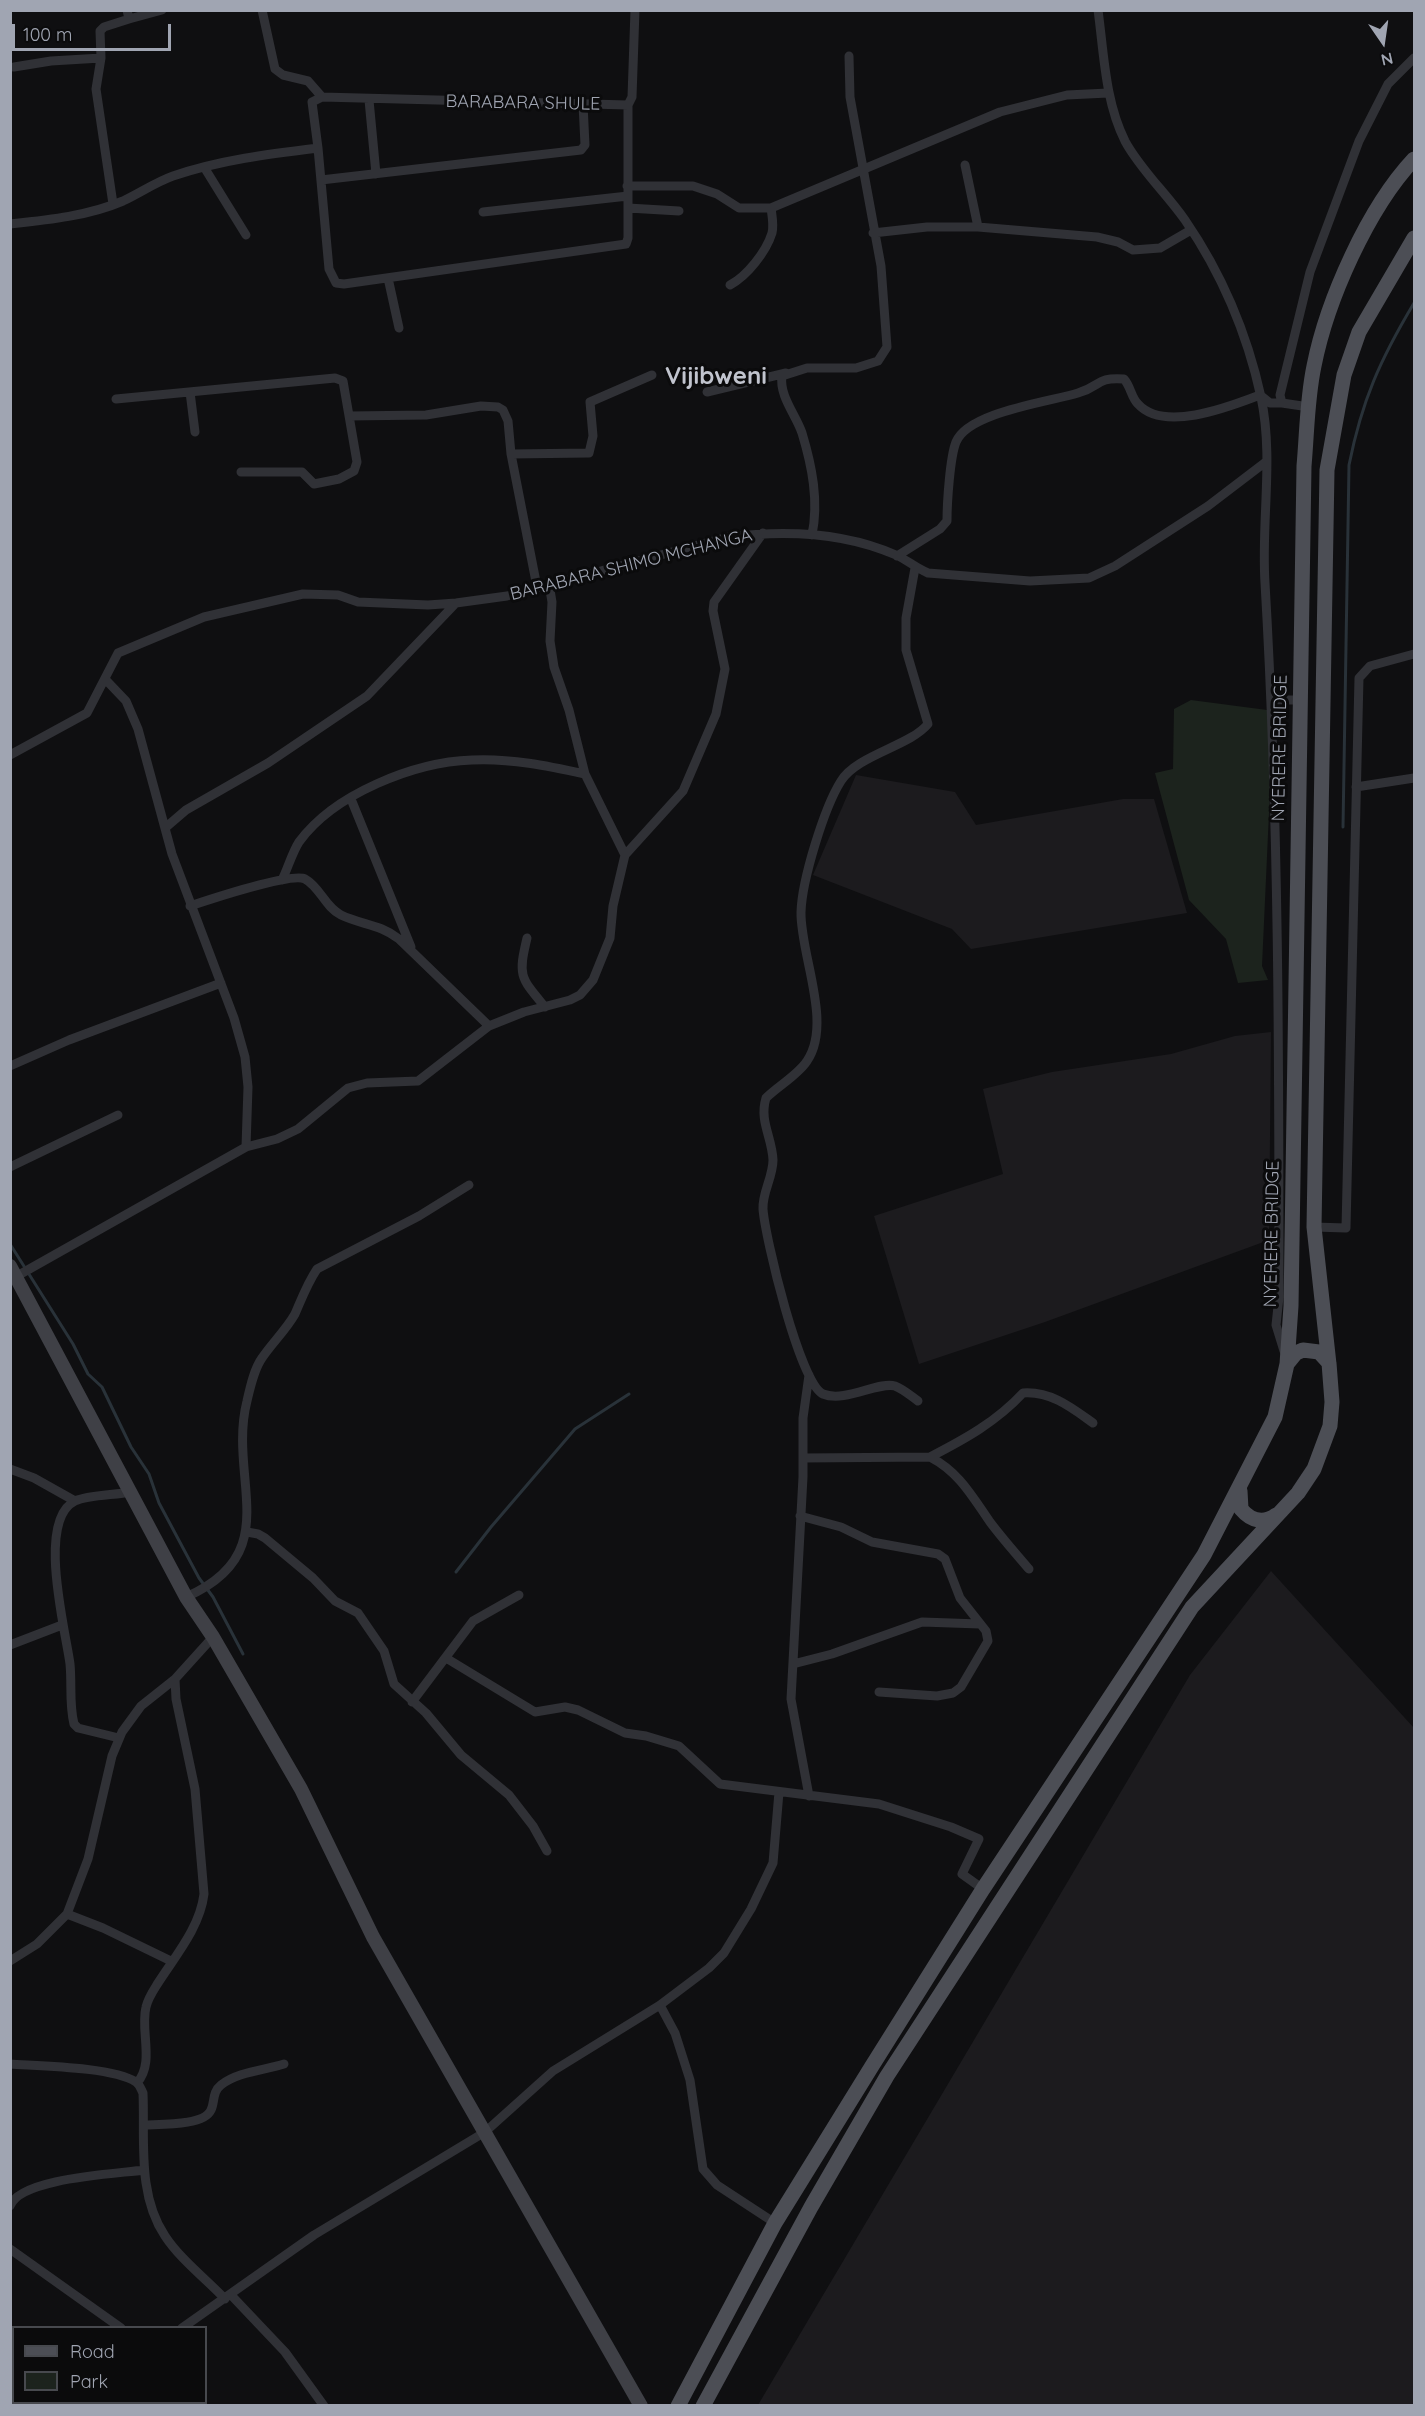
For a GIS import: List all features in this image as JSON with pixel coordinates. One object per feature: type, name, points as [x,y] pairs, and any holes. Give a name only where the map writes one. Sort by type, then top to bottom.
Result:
[{"type":"main road","name":"NYERERE BRIDGE","points":[[678,2406],[775,2223],[983,1889],[1192,1574],[1242,1485],[1275,1417],[1287,1364],[1291,1306],[1304,466],[1313,367],[1332,300],[1361,236],[1414,159]]},
{"type":"main road","points":[[703,2406],[811,2207],[894,2066],[1192,1607],[1298,1493],[1324,1449],[1330,1426],[1330,1371],[1314,1227],[1327,470],[1344,375],[1359,332],[1414,238]]},
{"type":"main road","points":[[1287,1364],[1296,1353],[1311,1350],[1325,1357],[1330,1371]]},
{"type":"main road","points":[[1242,1485],[1239,1503],[1241,1509],[1252,1519],[1265,1520],[1281,1511]]},
{"type":"street","points":[[113,204],[96,89],[101,58],[101,29],[128,15],[162,10]]},
{"type":"street","points":[[262,10],[275,69],[282,75],[308,81],[322,97],[312,102],[329,269],[336,284],[626,244],[628,238],[628,105],[632,97],[635,10]]},
{"type":"street","points":[[1098,10],[1108,93],[1125,141],[1191,230],[1228,293],[1260,395],[1268,441],[1262,542],[1272,700],[1277,885],[1279,1297],[1276,1325],[1287,1364]]},
{"type":"street","points":[[707,392],[807,368],[856,368],[878,361],[887,347],[881,266],[873,233],[850,97],[849,56]]},
{"type":"street","points":[[14,67],[51,61],[101,58]]},
{"type":"street","points":[[1282,403],[1282,384],[1310,272],[1359,141],[1388,84],[1414,58]]},
{"type":"street","points":[[483,212],[628,191],[693,186],[717,194],[739,208],[771,208],[1000,112],[1067,95],[1108,93]]},
{"type":"street","name":"BARABARA SHULE","points":[[322,97],[628,105]]},
{"type":"street","points":[[369,99],[376,174]]},
{"type":"street","points":[[321,180],[581,150],[585,146],[583,104]]},
{"type":"street","points":[[10,224],[46,220],[113,204],[168,178],[204,167],[246,157],[318,148]]},
{"type":"street","points":[[965,165],[978,227]]},
{"type":"street","points":[[204,167],[246,235]]},
{"type":"street","points":[[628,208],[679,211]]},
{"type":"street","points":[[730,285],[741,279],[768,242],[773,230],[771,208]]},
{"type":"street","points":[[873,233],[927,226],[978,227],[1097,237],[1118,242],[1133,250],[1160,248],[1191,230]]},
{"type":"street","points":[[388,278],[399,328]]},
{"type":"street","points":[[786,373],[781,384],[801,432],[814,490],[816,515],[812,536]]},
{"type":"street","points":[[511,454],[590,453],[593,436],[590,402],[652,375]]},
{"type":"street","points":[[116,399],[335,378],[342,381],[357,467],[339,479],[314,484],[302,472],[241,472]]},
{"type":"street","points":[[897,556],[940,529],[947,521],[956,442],[974,423],[1018,408],[1079,393],[1107,378],[1124,379],[1138,404],[1146,411],[1166,416],[1205,415],[1260,395]]},
{"type":"street","points":[[190,392],[195,432]]},
{"type":"street","points":[[1260,395],[1270,403],[1309,407]]},
{"type":"street","points":[[349,416],[426,415],[481,406],[498,407],[503,410],[508,421],[511,454],[537,587]]},
{"type":"street","name":"BARABARA SHIMO MCHANGA","points":[[10,755],[87,713],[92,708],[114,658],[125,649],[204,617],[303,594],[338,595],[358,602],[428,605],[507,596],[728,537],[764,532],[844,539],[897,556],[915,568],[940,574],[1030,580],[1089,578],[1115,566],[1208,506],[1267,461]]},
{"type":"street","points":[[640,2406],[372,1937],[301,1789],[213,1636],[186,1597],[12,1270],[246,1147],[277,1139],[298,1130],[348,1089],[367,1083],[418,1081],[489,1026],[524,1011],[580,995],[593,980],[610,938],[613,906],[625,855],[667,810],[692,775],[716,714],[725,669],[712,611],[714,602],[764,532]]},
{"type":"street","points":[[915,568],[906,618],[906,650],[917,692],[929,719],[928,724],[910,737],[874,754],[842,779],[816,843],[801,912],[814,993],[814,1044],[807,1062],[766,1098],[763,1107],[764,1125],[773,1161],[763,1206],[765,1227],[793,1334],[809,1375],[823,1394],[853,1394],[885,1386],[895,1386],[918,1401]]},
{"type":"street","points":[[549,584],[552,602],[550,641],[554,667],[569,710],[585,774],[625,855]]},
{"type":"street","points":[[165,828],[186,810],[275,759],[367,696],[456,603]]},
{"type":"street","points":[[1314,1227],[1346,1228],[1359,678],[1370,666],[1414,654]]},
{"type":"street","points":[[105,679],[126,701],[138,729],[165,828],[190,906],[221,983],[245,1057],[248,1087],[246,1147]]},
{"type":"street","points":[[1272,700],[1300,700]]},
{"type":"street","points":[[282,880],[299,843],[330,811],[380,781],[426,768],[471,760],[537,764],[585,774]]},
{"type":"street","points":[[1356,787],[1414,778]]},
{"type":"street","points":[[351,799],[412,950]]},
{"type":"street","points":[[190,906],[282,880],[301,877],[307,880],[336,912],[356,921],[385,928],[412,950],[489,1026]]},
{"type":"street","points":[[527,938],[521,964],[522,976],[544,1007]]},
{"type":"street","points":[[10,1066],[69,1040],[221,983]]},
{"type":"street","points":[[10,1167],[118,1115]]},
{"type":"street","points":[[186,1597],[207,1588],[224,1574],[238,1556],[247,1532],[244,1475],[247,1400],[260,1360],[294,1315],[317,1269],[419,1216],[469,1185]]},
{"type":"street","points":[[809,1375],[803,1410],[803,1458],[791,1699],[809,1796]]},
{"type":"street","points":[[803,1458],[930,1457],[974,1435],[1004,1413],[1023,1393],[1036,1392],[1063,1401],[1093,1424]]},
{"type":"street","points":[[930,1457],[946,1465],[968,1487],[991,1524],[1029,1569]]},
{"type":"street","points":[[10,1469],[34,1478],[75,1501]]},
{"type":"street","points":[[119,1738],[78,1728],[74,1724],[71,1675],[56,1582],[56,1542],[64,1512],[75,1501],[130,1492]]},
{"type":"street","points":[[800,1516],[841,1527],[872,1542],[938,1554],[945,1559],[960,1598],[980,1624],[988,1641],[961,1687],[953,1693],[937,1696],[879,1692]]},
{"type":"street","points":[[247,1532],[258,1533],[265,1538],[313,1578],[335,1601],[358,1613],[384,1651],[394,1684],[426,1713],[461,1755],[509,1795],[533,1826],[547,1851]]},
{"type":"street","points":[[412,1702],[473,1622],[490,1609],[519,1595]]},
{"type":"street","points":[[793,1664],[832,1654],[922,1622],[980,1624]]},
{"type":"street","points":[[10,1645],[62,1625]]},
{"type":"street","points":[[10,1961],[37,1944],[67,1914],[88,1859],[100,1803],[119,1738],[141,1706],[175,1679],[213,1636]]},
{"type":"street","points":[[446,1658],[524,1708],[535,1712],[565,1707],[578,1710],[625,1733],[646,1736],[679,1746],[720,1784],[879,1804],[951,1827],[979,1839],[962,1874],[983,1889]]},
{"type":"street","points":[[137,2083],[145,2071],[146,2006],[171,1961],[195,1927],[204,1894],[195,1789],[176,1699],[175,1679]]},
{"type":"street","points":[[185,2326],[314,2235],[485,2132],[553,2071],[660,2005],[724,1953],[751,1909],[773,1863],[779,1792]]},
{"type":"street","points":[[67,1914],[104,1928],[171,1961]]},
{"type":"street","points":[[660,2005],[675,2033],[690,2080],[703,2169],[717,2185],[775,2223]]},
{"type":"street","points":[[10,2064],[102,2072],[125,2077],[137,2083],[143,2093],[144,2170],[163,2233],[285,2352],[324,2406]]},
{"type":"street","points":[[144,2125],[193,2122],[206,2118],[212,2110],[213,2097],[220,2085],[233,2078],[284,2064]]},
{"type":"street","points":[[10,2206],[21,2192],[40,2185],[144,2170]]},
{"type":"street","points":[[10,2249],[118,2326]]},
{"type":"shaded area","points":[[856,775],[955,792],[976,825],[1123,799],[1154,799],[1187,913],[971,949],[952,929],[813,875]]},
{"type":"shaded area","points":[[1271,1032],[1269,1240],[1045,1322],[919,1364],[874,1216],[1003,1174],[983,1089],[1052,1072],[1171,1054],[1235,1036]]},
{"type":"shaded area","points":[[1271,1571],[1414,1728],[1414,2405],[758,2405],[1190,1675]]},
{"type":"green space","points":[[1191,700],[1267,710],[1273,725],[1262,966],[1268,980],[1238,983],[1226,939],[1189,900],[1155,773],[1173,769],[1174,709]]},
{"type":"waterway","points":[[1343,827],[1349,465],[1366,400],[1391,343],[1414,303]]},
{"type":"waterway","points":[[10,1244],[73,1344],[88,1374],[102,1387],[131,1447],[149,1474],[159,1503],[243,1654]]},
{"type":"waterway","points":[[456,1572],[491,1527],[575,1429],[629,1394]]},
{"type":"district","name":"Vijibweni","points":[[716,377]]}]
